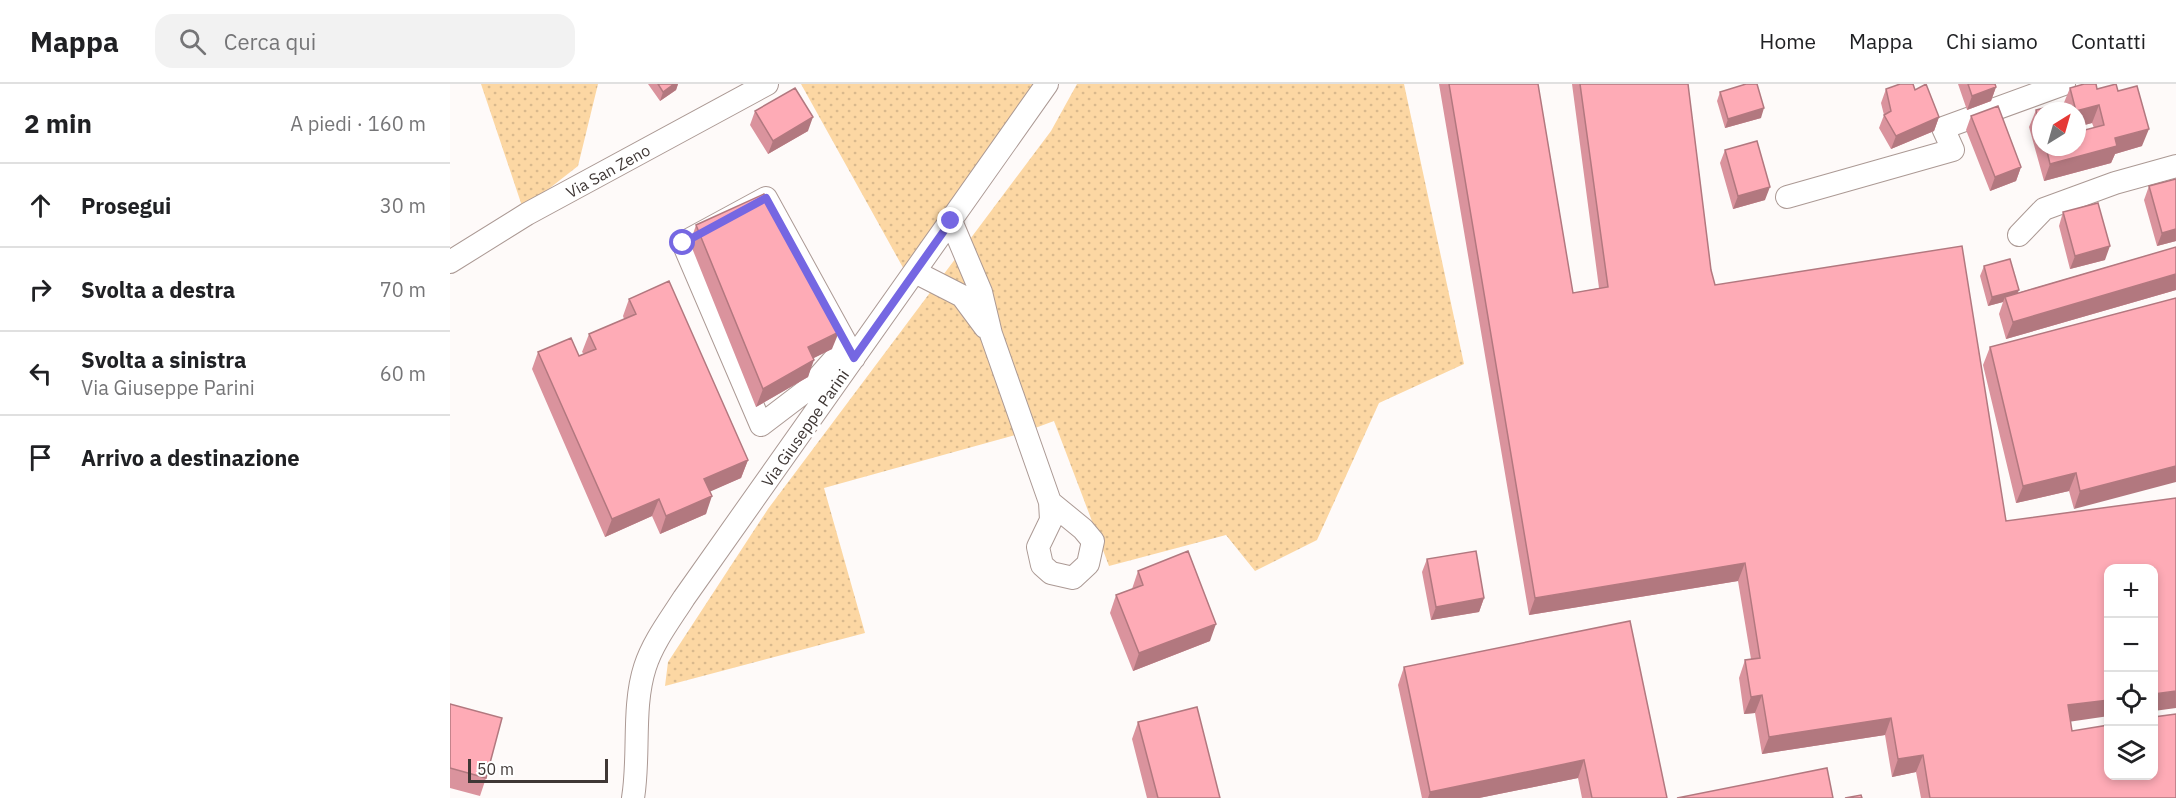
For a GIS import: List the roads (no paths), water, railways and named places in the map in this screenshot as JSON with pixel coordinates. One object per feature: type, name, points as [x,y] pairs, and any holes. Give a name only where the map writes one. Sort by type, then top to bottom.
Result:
[{"type":"street","name":"Via San Zeno","points":[[450,261],[527,214],[767,84]]},
{"type":"street","name":"Via Giuseppe Parini","points":[[633,798],[640,692],[645,665],[651,652],[684,598],[851,352],[915,272],[1047,84]]},
{"type":"street","points":[[1787,197],[1953,150],[1943,128],[2064,84]]},
{"type":"street","points":[[2019,235],[2044,209],[2115,183],[2176,166]]},
{"type":"street","points":[[766,198],[851,352],[761,425],[683,243],[766,198]]},
{"type":"street","points":[[951,221],[981,292],[991,334],[1050,502]]},
{"type":"street","points":[[915,272],[962,296],[991,334]]}]
